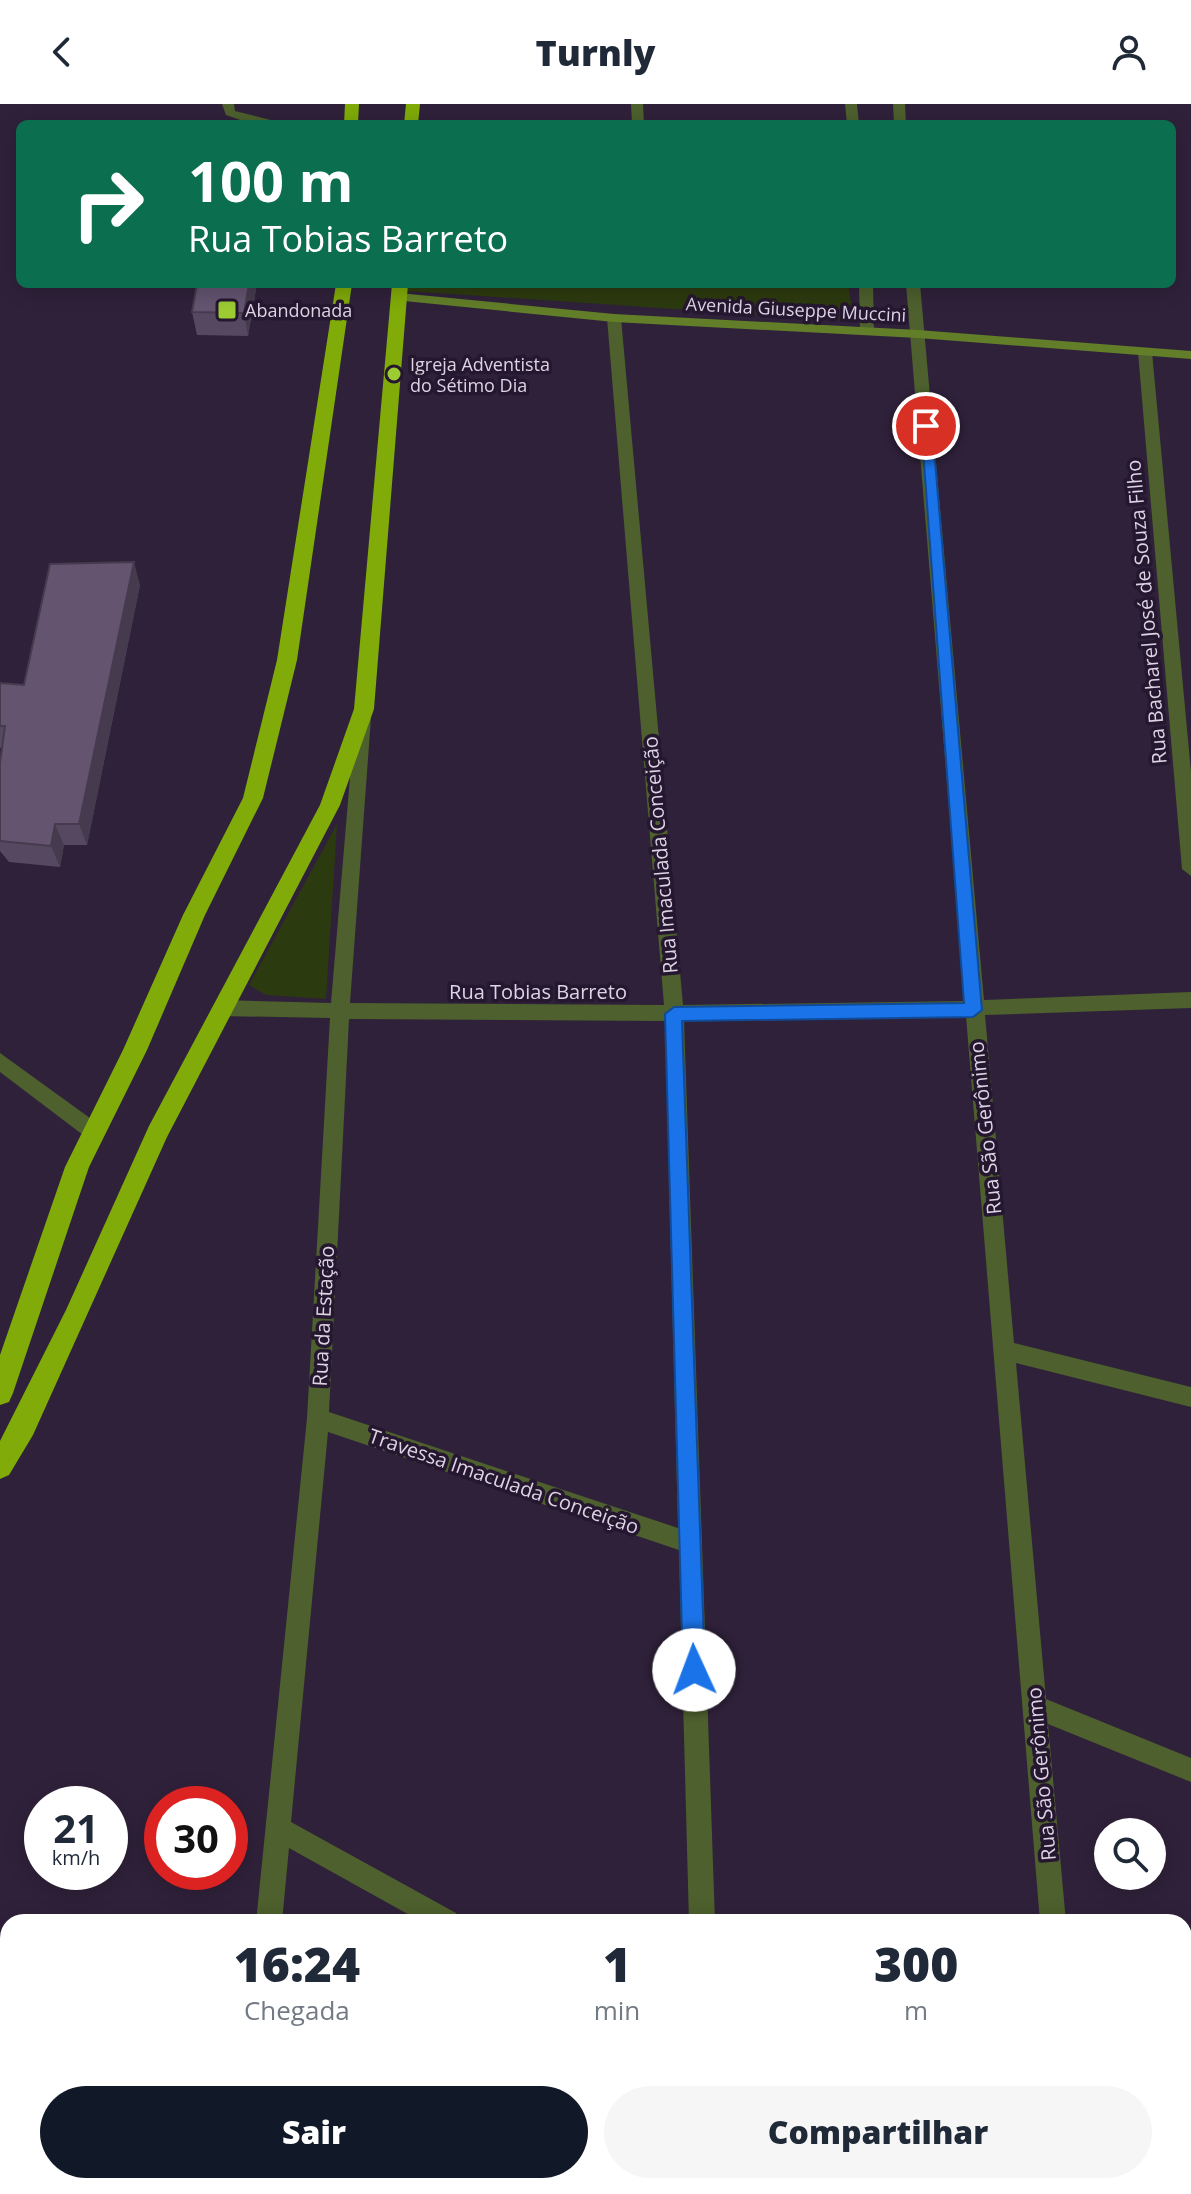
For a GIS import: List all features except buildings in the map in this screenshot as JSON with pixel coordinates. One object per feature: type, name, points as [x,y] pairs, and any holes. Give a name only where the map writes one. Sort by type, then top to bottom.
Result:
[{"type":"highway","points":[[0,1393],[77,1167],[194,915],[253,798],[287,660],[343,288]]},
{"type":"highway","points":[[0,1466],[24,1426],[78,1313],[130,1189],[221,1008],[330,805],[364,709],[400,290]]},
{"type":"main road","name":"Avenida Giuseppe Muccini","points":[[400,290],[614,318],[918,334],[1191,355]]},
{"type":"street","points":[[866,288],[867,331]]},
{"type":"street","name":"Rua São Gerônimo","points":[[913,288],[973,1010],[1007,1351],[1052,1914]]},
{"type":"street","name":"Rua Imaculada Conceição","points":[[614,318],[674,1014],[702,1914]]},
{"type":"street","name":"Rua Bacharel José de Souza Filho","points":[[1145,352],[1191,869]]},
{"type":"street","name":"Rua da Estação","points":[[270,1914],[318,1418],[340,1012],[364,709]]},
{"type":"street","name":"Rua Tobias Barreto","points":[[221,1008],[340,1012],[674,1014],[973,1010],[1191,1000]]},
{"type":"street","points":[[0,1061],[94,1132]]},
{"type":"street","points":[[1007,1351],[1191,1397]]},
{"type":"street","name":"Travessa Imaculada Conceição","points":[[318,1418],[690,1543]]},
{"type":"street","points":[[1036,1707],[1191,1770]]},
{"type":"street","points":[[276,1827],[433,1914]]},
{"type":"lane","points":[[228,104],[230,113],[253,120]]},
{"type":"green space","points":[[406,288],[849,288],[854,321],[406,291]]},
{"type":"green space","points":[[337,824],[326,999],[266,995],[249,985]]},
{"type":"place","name":"Abandonada","points":[[227,310]]},
{"type":"place","name":"Igreja Adventista do Sétimo Dia","points":[[394,374]]},
{"type":"route","points":[[694,1670],[674,1014],[973,1010],[926,426]]}]
